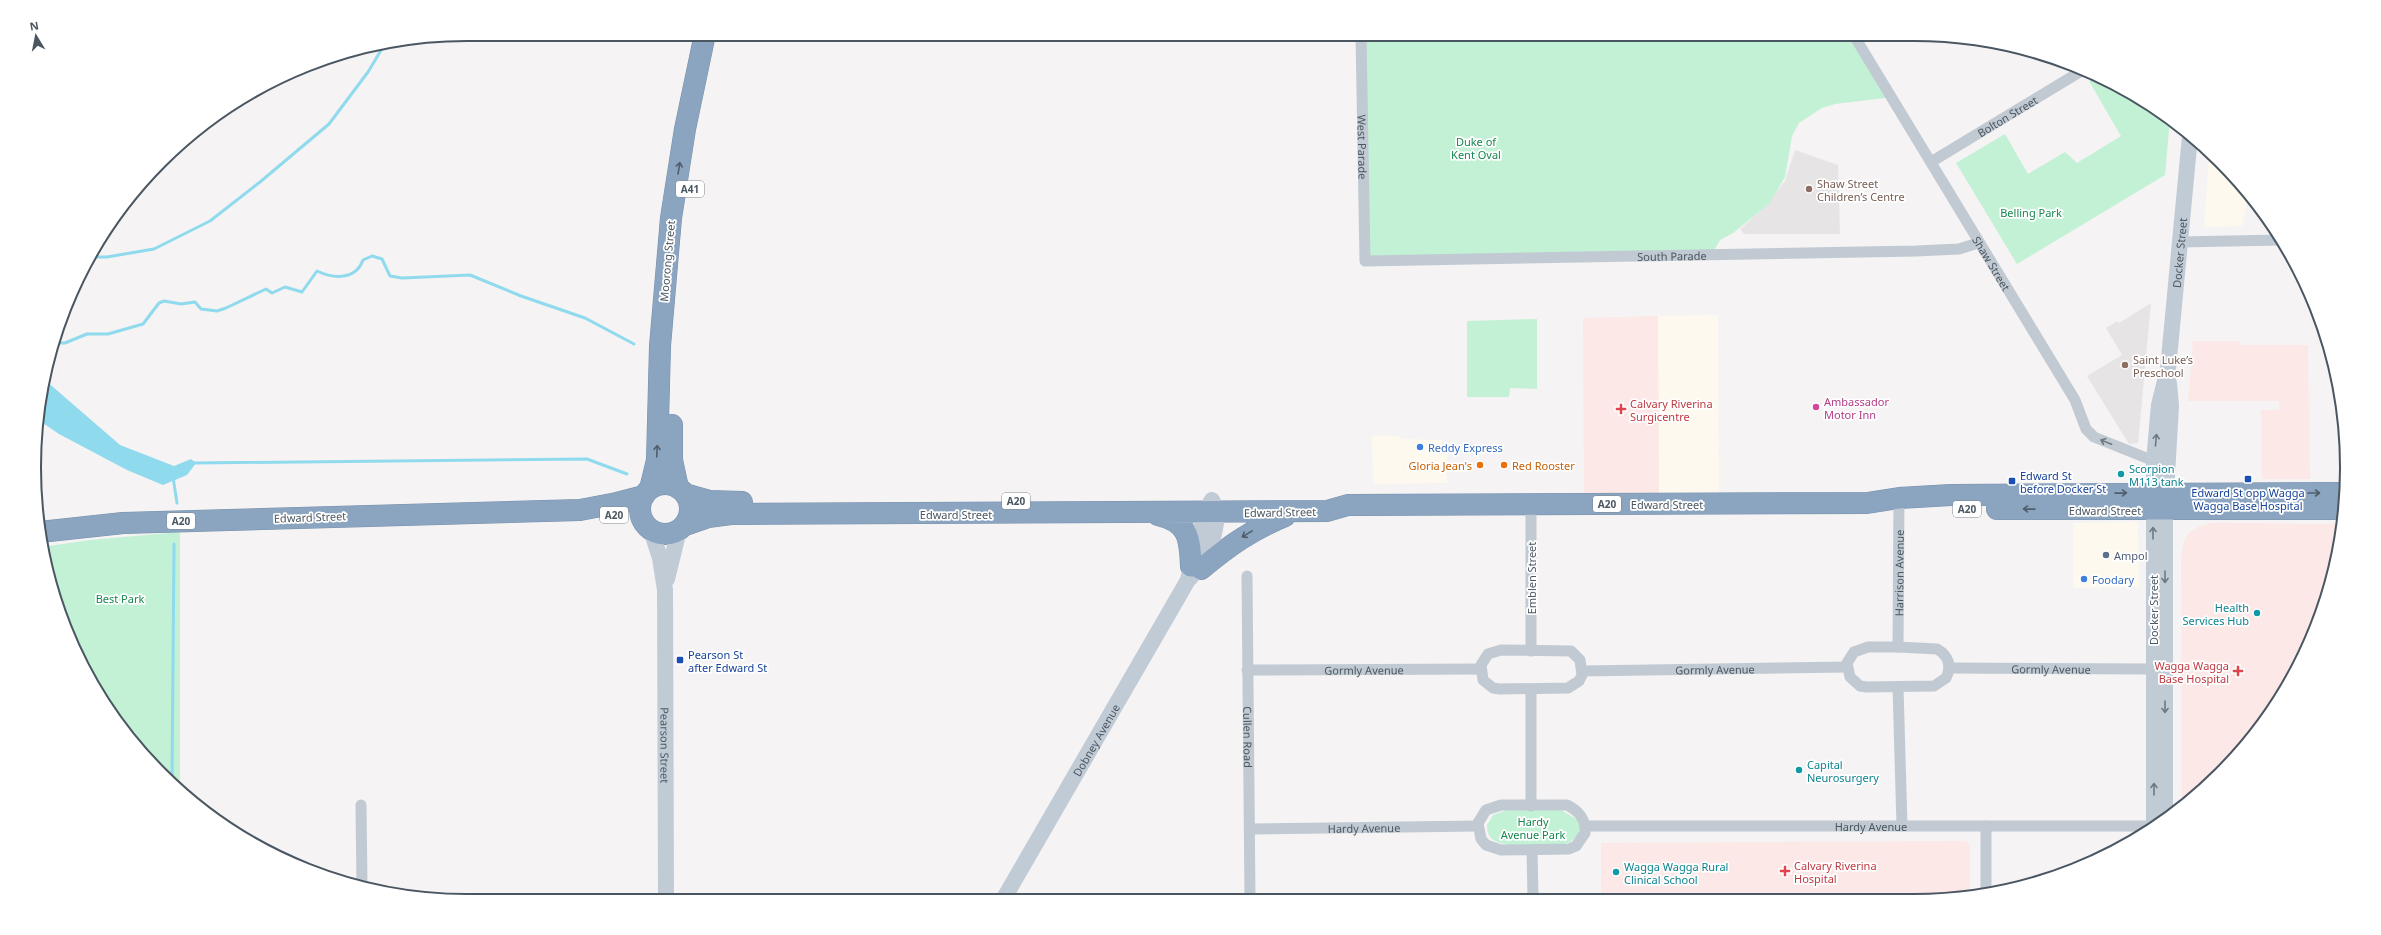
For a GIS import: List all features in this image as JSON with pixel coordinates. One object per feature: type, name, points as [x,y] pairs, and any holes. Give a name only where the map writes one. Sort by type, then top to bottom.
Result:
[{"type":"highway","name":"Moorong Street","points":[[647,493],[657,460],[660,346],[671,218],[685,128],[704,41]]},
{"type":"highway","name":"Moorong Street","points":[[682,491],[671,446],[674,347],[685,225],[698,134],[718,41]]},
{"type":"highway","name":"A20","points":[[647,493],[660,484],[682,491]]},
{"type":"highway","name":"Edward Street","points":[[682,491],[723,502],[1211,508],[1294,512],[1327,511],[1348,505],[2159,501],[2339,493]]},
{"type":"highway","name":"A41","points":[[682,491],[689,509],[682,528]]},
{"type":"highway","name":"Edward Street","points":[[46,531],[123,523],[580,510],[617,504],[647,493]]},
{"type":"highway","name":"A41","points":[[647,493],[640,510],[648,528]]},
{"type":"highway","name":"Edward Street","points":[[682,528],[708,517],[731,514],[1150,513],[1328,499],[1348,505]]},
{"type":"highway","name":"Edward Street","points":[[2159,501],[2338,509]]},
{"type":"highway","name":"Edward Street","points":[[580,510],[617,515],[648,528]]},
{"type":"highway","points":[[1150,513],[1175,521],[1187,532],[1193,572],[1259,526],[1294,512]]},
{"type":"highway","name":"A20","points":[[648,528],[665,534],[682,528]]},
{"type":"main road","name":"Docker Street","points":[[2158,816],[2159,501],[2154,462],[2159,404],[2168,369],[2189,142]]},
{"type":"main road","name":"Docker Street","points":[[2158,817],[2153,669],[2159,501],[2171,406],[2168,369]]},
{"type":"main road","name":"Dobney Avenue","points":[[1006,894],[1193,572],[1210,553],[1211,508]]},
{"type":"main road","name":"Pearson Street","points":[[648,528],[660,558],[665,590],[666,894]]},
{"type":"main road","name":"Pearson Street","points":[[665,590],[682,528]]},
{"type":"street","name":"West Parade","points":[[1361,41],[1364,261]]},
{"type":"street","name":"Shaw Street","points":[[1857,41],[1931,162],[1978,243],[2075,400],[2086,429],[2094,437],[2154,462]]},
{"type":"street","name":"Bolton Street","points":[[1931,162],[2077,73]]},
{"type":"street","points":[[2180,242],[2274,240]]},
{"type":"street","name":"South Parade","points":[[1364,261],[1916,251],[1959,249],[1978,243]]},
{"type":"street","name":"Harrison Avenue","points":[[1898,647],[1899,503]]},
{"type":"street","name":"Emblen Street","points":[[1531,504],[1531,651]]},
{"type":"street","name":"Cullen Road","points":[[1247,576],[1250,894]]},
{"type":"street","points":[[1898,647],[1938,649],[1947,658],[1949,668],[1946,678],[1934,686],[1898,687],[1860,686],[1850,677],[1847,666],[1850,657],[1860,648],[1898,647]]},
{"type":"street","points":[[1494,651],[1571,651],[1580,660],[1582,671],[1579,681],[1568,688],[1531,689],[1494,688],[1483,680],[1480,669],[1483,659],[1494,651]]},
{"type":"street","name":"Gormly Avenue","points":[[1582,671],[1847,666]]},
{"type":"street","name":"Gormly Avenue","points":[[1949,668],[2153,669]]},
{"type":"street","name":"Gormly Avenue","points":[[1247,670],[1480,669]]},
{"type":"street","points":[[1898,687],[1902,826]]},
{"type":"street","points":[[1531,689],[1531,806]]},
{"type":"street","points":[[362,805],[362,880]]},
{"type":"street","points":[[1493,806],[1531,806],[1567,806],[1580,814],[1585,826],[1582,840],[1569,849],[1532,850],[1493,849],[1481,839],[1478,826],[1481,815],[1493,806]]},
{"type":"street","name":"Hardy Avenue","points":[[1585,826],[2145,825]]},
{"type":"street","name":"Hardy Avenue","points":[[1250,829],[1478,826]]},
{"type":"street","points":[[1986,826],[1986,888]]},
{"type":"street","points":[[1532,850],[1533,894]]},
{"type":"shaded area","name":"Shaw Street Children’s Centre","points":[[1795,150],[1838,165],[1840,234],[1744,234],[1740,229],[1764,208],[1785,181]]},
{"type":"shaded area","points":[[2209,160],[2247,202],[2242,226],[2204,227]]},
{"type":"shaded area","name":"Saint Luke’s Preschool","points":[[2151,303],[2138,443],[2129,444],[2087,376],[2122,355],[2106,328],[2117,321],[2119,323]]},
{"type":"shaded area","points":[[1718,315],[1719,502],[1659,501],[1658,316]]},
{"type":"shaded area","name":"Calvary Riverina Surgicentre","points":[[1658,316],[1659,501],[1584,500],[1583,318]]},
{"type":"shaded area","points":[[2193,341],[2240,341],[2240,345],[2308,345],[2310,479],[2262,479],[2261,410],[2279,410],[2279,401],[2188,401]]},
{"type":"shaded area","points":[[1372,436],[1399,436],[1400,439],[1442,440],[1442,447],[1447,447],[1447,483],[1373,484]]},
{"type":"shaded area","name":"Ampol","points":[[2138,522],[2139,587],[2073,588],[2073,523]]},
{"type":"shaded area","name":"Wagga Wagga Base Hospital","points":[[2212,523],[2336,524],[2332,551],[2317,605],[2308,631],[2283,681],[2252,727],[2234,749],[2215,769],[2182,799],[2181,557],[2184,541],[2189,533],[2198,527]]},
{"type":"shaded area","name":"Calvary Riverina Hospital","points":[[1966,841],[1970,846],[1970,890],[1914,894],[1601,894],[1601,843]]},
{"type":"green space","name":"Duke of Kent Oval","points":[[1361,41],[1857,41],[1890,95],[1885,98],[1835,104],[1822,108],[1799,123],[1792,136],[1785,177],[1769,204],[1733,233],[1720,240],[1711,256],[1365,261]]},
{"type":"green space","name":"Belling Park","points":[[2091,80],[2127,98],[2169,126],[2165,175],[2017,264],[1956,163],[2005,134],[2028,174],[2065,152],[2077,163],[2121,136],[2089,81]]},
{"type":"green space","points":[[1537,319],[1537,389],[1510,388],[1509,397],[1467,397],[1467,321]]},
{"type":"green space","name":"Best Park","points":[[180,532],[180,782],[147,749],[129,727],[98,681],[73,631],[56,578],[48,546],[90,540]]},
{"type":"green space","name":"Hardy Avenue Park","points":[[1507,810],[1561,810],[1578,820],[1580,830],[1575,838],[1565,844],[1556,846],[1515,846],[1497,842],[1490,836],[1487,825],[1493,815]]},
{"type":"water","points":[[49,384],[120,445],[174,466],[191,459],[196,463],[187,475],[163,485],[127,470],[59,434],[44,424]]},
{"type":"waterway","points":[[96,257],[107,257],[154,249],[210,221],[260,182],[329,124],[368,72],[381,50]]},
{"type":"waterway","points":[[60,343],[65,343],[87,334],[108,334],[143,324],[159,303],[164,301],[181,304],[195,302],[201,309],[217,311],[266,289],[272,293],[285,287],[302,292],[317,271],[324,274],[344,276],[355,271],[360,267],[363,260],[372,256],[382,259],[390,276],[402,278],[470,275],[521,296],[585,318],[634,344]]},
{"type":"waterway","points":[[194,463],[587,459],[627,474]]},
{"type":"waterway","points":[[173,477],[177,503]]},
{"type":"waterway","points":[[172,775],[174,544]]},
{"type":"place","name":"Shaw Street Children’s Centre","points":[[1809,189]]},
{"type":"place","name":"Saint Luke’s Preschool","points":[[2125,365]]},
{"type":"place","name":"Ambassador Motor Inn","points":[[1816,407]]},
{"type":"place","name":"Calvary Riverina Surgicentre","points":[[1621,409]]},
{"type":"place","name":"Reddy Express","points":[[1420,447]]},
{"type":"place","name":"Gloria Jean's","points":[[1480,465]]},
{"type":"place","name":"Red Rooster","points":[[1504,465]]},
{"type":"place","name":"Scorpion M113 tank","points":[[2121,474]]},
{"type":"place","name":"Edward St opp Wagga Wagga Base Hospital","points":[[2248,479]]},
{"type":"place","name":"Edward St before Docker St","points":[[2012,481]]},
{"type":"place","name":"Ampol","points":[[2106,555]]},
{"type":"place","name":"Foodary","points":[[2084,579]]},
{"type":"place","name":"Health Services Hub","points":[[2257,613]]},
{"type":"place","name":"Pearson St after Edward St","points":[[680,660]]},
{"type":"place","name":"Wagga Wagga Base Hospital","points":[[2238,671]]},
{"type":"place","name":"Capital Neurosurgery","points":[[1799,770]]},
{"type":"place","name":"Calvary Riverina Hospital","points":[[1785,871]]},
{"type":"place","name":"Wagga Wagga Rural Clinical School","points":[[1616,872]]}]
